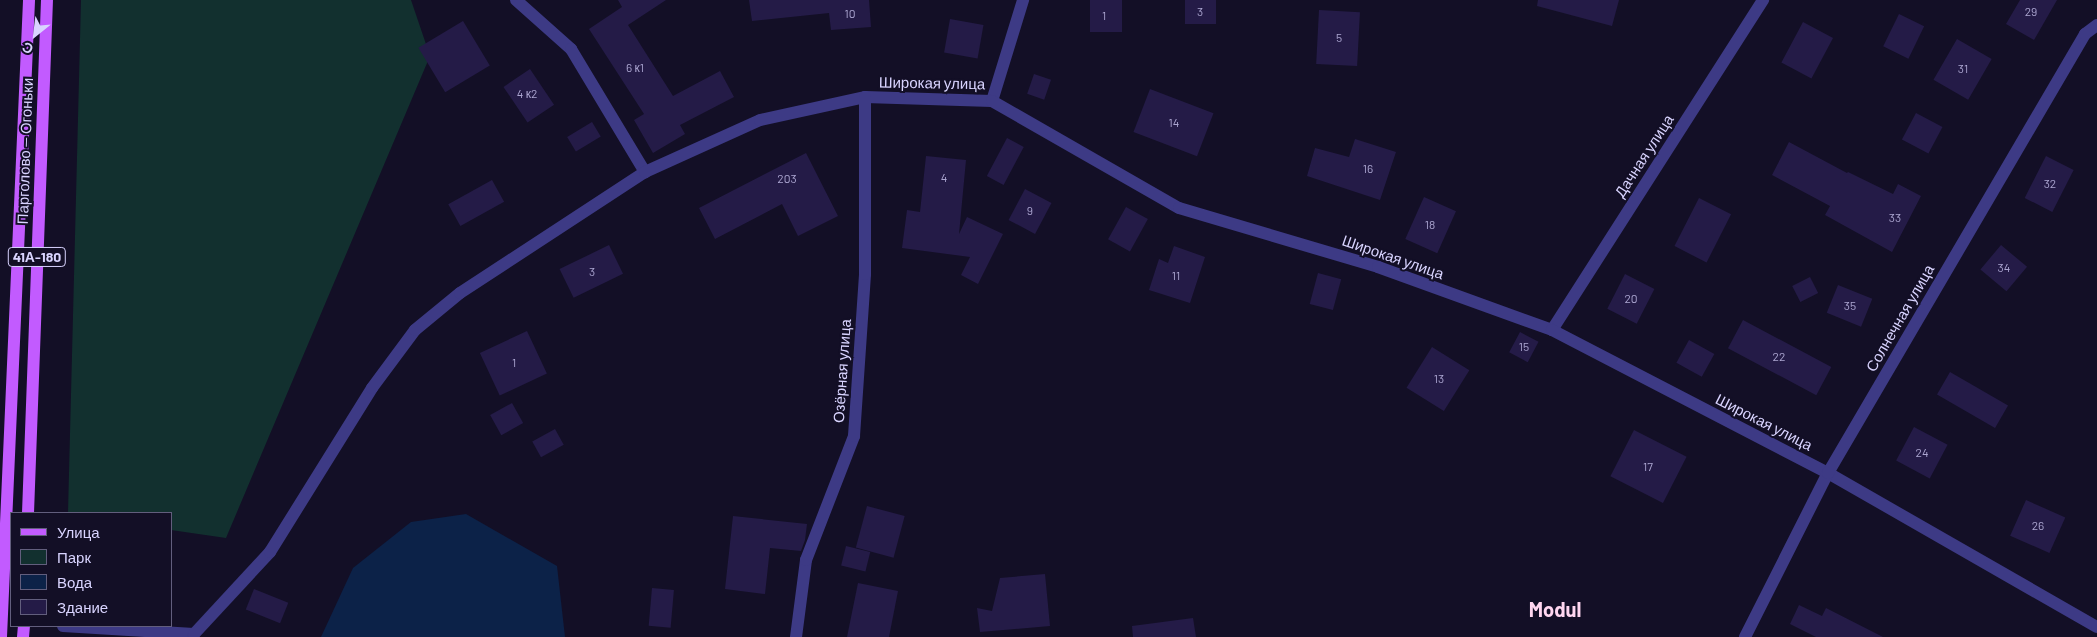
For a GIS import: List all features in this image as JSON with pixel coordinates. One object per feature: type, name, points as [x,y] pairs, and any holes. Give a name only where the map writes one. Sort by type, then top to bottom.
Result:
[{"type":"main road","name":"Парголово — Огоньки","points":[[1,637],[29,0]]},
{"type":"main road","name":"Парголово — Огоньки","points":[[28,512],[47,0]]},
{"type":"street","points":[[516,0],[571,49],[645,172]]},
{"type":"street","points":[[992,101],[1023,0]]},
{"type":"street","name":"Дачная улица","points":[[1552,330],[1763,0]]},
{"type":"street","name":"Солнечная улица","points":[[1745,637],[1828,473],[2085,34],[2097,25]]},
{"type":"street","name":"Широкая улица","points":[[193,636],[270,552],[372,388],[415,330],[460,293],[645,172],[760,120],[865,97],[992,101],[1179,208],[1378,267],[1552,330],[1828,473],[2097,626]]},
{"type":"street","name":"Озёрная улица","points":[[796,637],[806,560],[854,436],[865,274],[865,97]]},
{"type":"street","points":[[76,627],[193,636]]},
{"type":"green space","points":[[81,0],[411,0],[430,56],[226,538],[172,530],[172,512],[68,512]]},
{"type":"water","points":[[466,514],[557,566],[565,637],[321,637],[353,568],[411,522]]},
{"type":"building","points":[[618,0],[666,0],[628,25],[673,96],[720,71],[734,97],[680,125],[685,134],[653,153],[634,120],[644,114],[589,29],[622,7]]},
{"type":"building","points":[[749,0],[869,0],[871,27],[831,30],[829,13],[752,21]]},
{"type":"building","points":[[1090,0],[1122,0],[1122,32],[1090,32]]},
{"type":"building","points":[[1185,0],[1216,0],[1216,24],[1185,24]]},
{"type":"building","points":[[1538,0],[1619,0],[1612,26],[1537,6]]},
{"type":"building","points":[[2020,0],[2057,0],[2034,40],[2006,24]]},
{"type":"building","points":[[1319,10],[1360,12],[1357,66],[1316,64]]},
{"type":"building","points":[[1899,14],[1924,26],[1908,59],[1883,46]]},
{"type":"building","points":[[950,19],[983,25],[978,58],[944,52]]},
{"type":"building","points":[[463,21],[490,66],[445,92],[418,48]]},
{"type":"building","points":[[1803,22],[1833,38],[1811,79],[1781,63]]},
{"type":"building","points":[[1957,39],[1992,59],[1968,100],[1934,80]]},
{"type":"building","points":[[530,69],[554,105],[528,123],[503,87]]},
{"type":"building","points":[[1034,74],[1051,80],[1044,100],[1027,94]]},
{"type":"building","points":[[1150,89],[1213,113],[1197,156],[1134,132]]},
{"type":"building","points":[[1916,113],[1942,127],[1928,154],[1902,139]]},
{"type":"building","points":[[592,122],[601,137],[576,152],[567,137]]},
{"type":"building","points":[[1007,138],[1024,147],[1004,185],[987,176]]},
{"type":"building","points":[[1355,139],[1396,152],[1380,200],[1307,176],[1315,148],[1349,157]]},
{"type":"building","points":[[1789,142],[1847,173],[1893,194],[1898,184],[1921,196],[1892,252],[1825,215],[1830,206],[1772,175]]},
{"type":"building","points":[[806,153],[838,216],[798,236],[782,204],[715,239],[699,208]]},
{"type":"building","points":[[926,156],[966,160],[959,234],[967,217],[1003,234],[978,284],[961,275],[970,257],[902,248],[907,210],[920,212]]},
{"type":"building","points":[[2046,156],[2074,170],[2052,212],[2025,198]]},
{"type":"building","points":[[492,180],[504,202],[460,226],[448,204]]},
{"type":"building","points":[[1025,189],[1051,203],[1035,234],[1009,220]]},
{"type":"building","points":[[1424,197],[1456,211],[1437,253],[1405,239]]},
{"type":"building","points":[[1699,198],[1731,214],[1707,262],[1674,246]]},
{"type":"building","points":[[1126,207],[1148,219],[1130,251],[1108,239]]},
{"type":"building","points":[[609,245],[623,274],[574,298],[560,269]]},
{"type":"building","points":[[2001,245],[2027,267],[2006,291],[1980,270]]},
{"type":"building","points":[[1174,246],[1205,257],[1190,303],[1149,290],[1159,259],[1168,263]]},
{"type":"building","points":[[1318,273],[1341,279],[1333,310],[1310,304]]},
{"type":"building","points":[[1625,274],[1654,289],[1637,324],[1607,309]]},
{"type":"building","points":[[1810,277],[1818,293],[1800,302],[1792,286]]},
{"type":"building","points":[[1838,285],[1872,299],[1861,327],[1827,313]]},
{"type":"building","points":[[1743,320],[1831,367],[1816,395],[1728,348]]},
{"type":"building","points":[[527,331],[547,374],[500,396],[480,353]]},
{"type":"building","points":[[1520,332],[1539,342],[1528,362],[1509,352]]},
{"type":"building","points":[[1689,340],[1714,354],[1702,377],[1676,363]]},
{"type":"building","points":[[1432,347],[1469,370],[1444,411],[1407,388]]},
{"type":"building","points":[[1950,372],[2008,405],[1995,428],[1937,395]]},
{"type":"building","points":[[512,403],[523,423],[501,435],[490,415]]},
{"type":"building","points":[[1914,427],[1948,445],[1930,478],[1896,461]]},
{"type":"building","points":[[555,429],[564,445],[541,457],[532,442]]},
{"type":"building","points":[[1634,430],[1687,457],[1663,503],[1610,476]]},
{"type":"building","points":[[2026,500],[2065,517],[2049,553],[2010,536]]},
{"type":"building","points":[[867,506],[905,516],[894,558],[856,548]]},
{"type":"building","points":[[733,516],[807,524],[805,540],[801,551],[770,548],[765,594],[725,589]]},
{"type":"building","points":[[846,546],[870,552],[865,571],[841,565]]},
{"type":"building","points":[[1045,574],[1050,626],[980,632],[977,608],[992,611],[1000,578]]},
{"type":"building","points":[[858,583],[898,591],[889,637],[847,637]]},
{"type":"building","points":[[652,588],[674,590],[671,628],[649,626]]},
{"type":"building","points":[[254,589],[288,603],[280,623],[246,609]]},
{"type":"building","points":[[1799,605],[1822,616],[1826,608],[1883,637],[1816,637],[1790,624]]},
{"type":"building","points":[[1193,618],[1196,637],[1133,637],[1132,626]]},
{"type":"district","name":"Modul","points":[[1555,609]]}]
